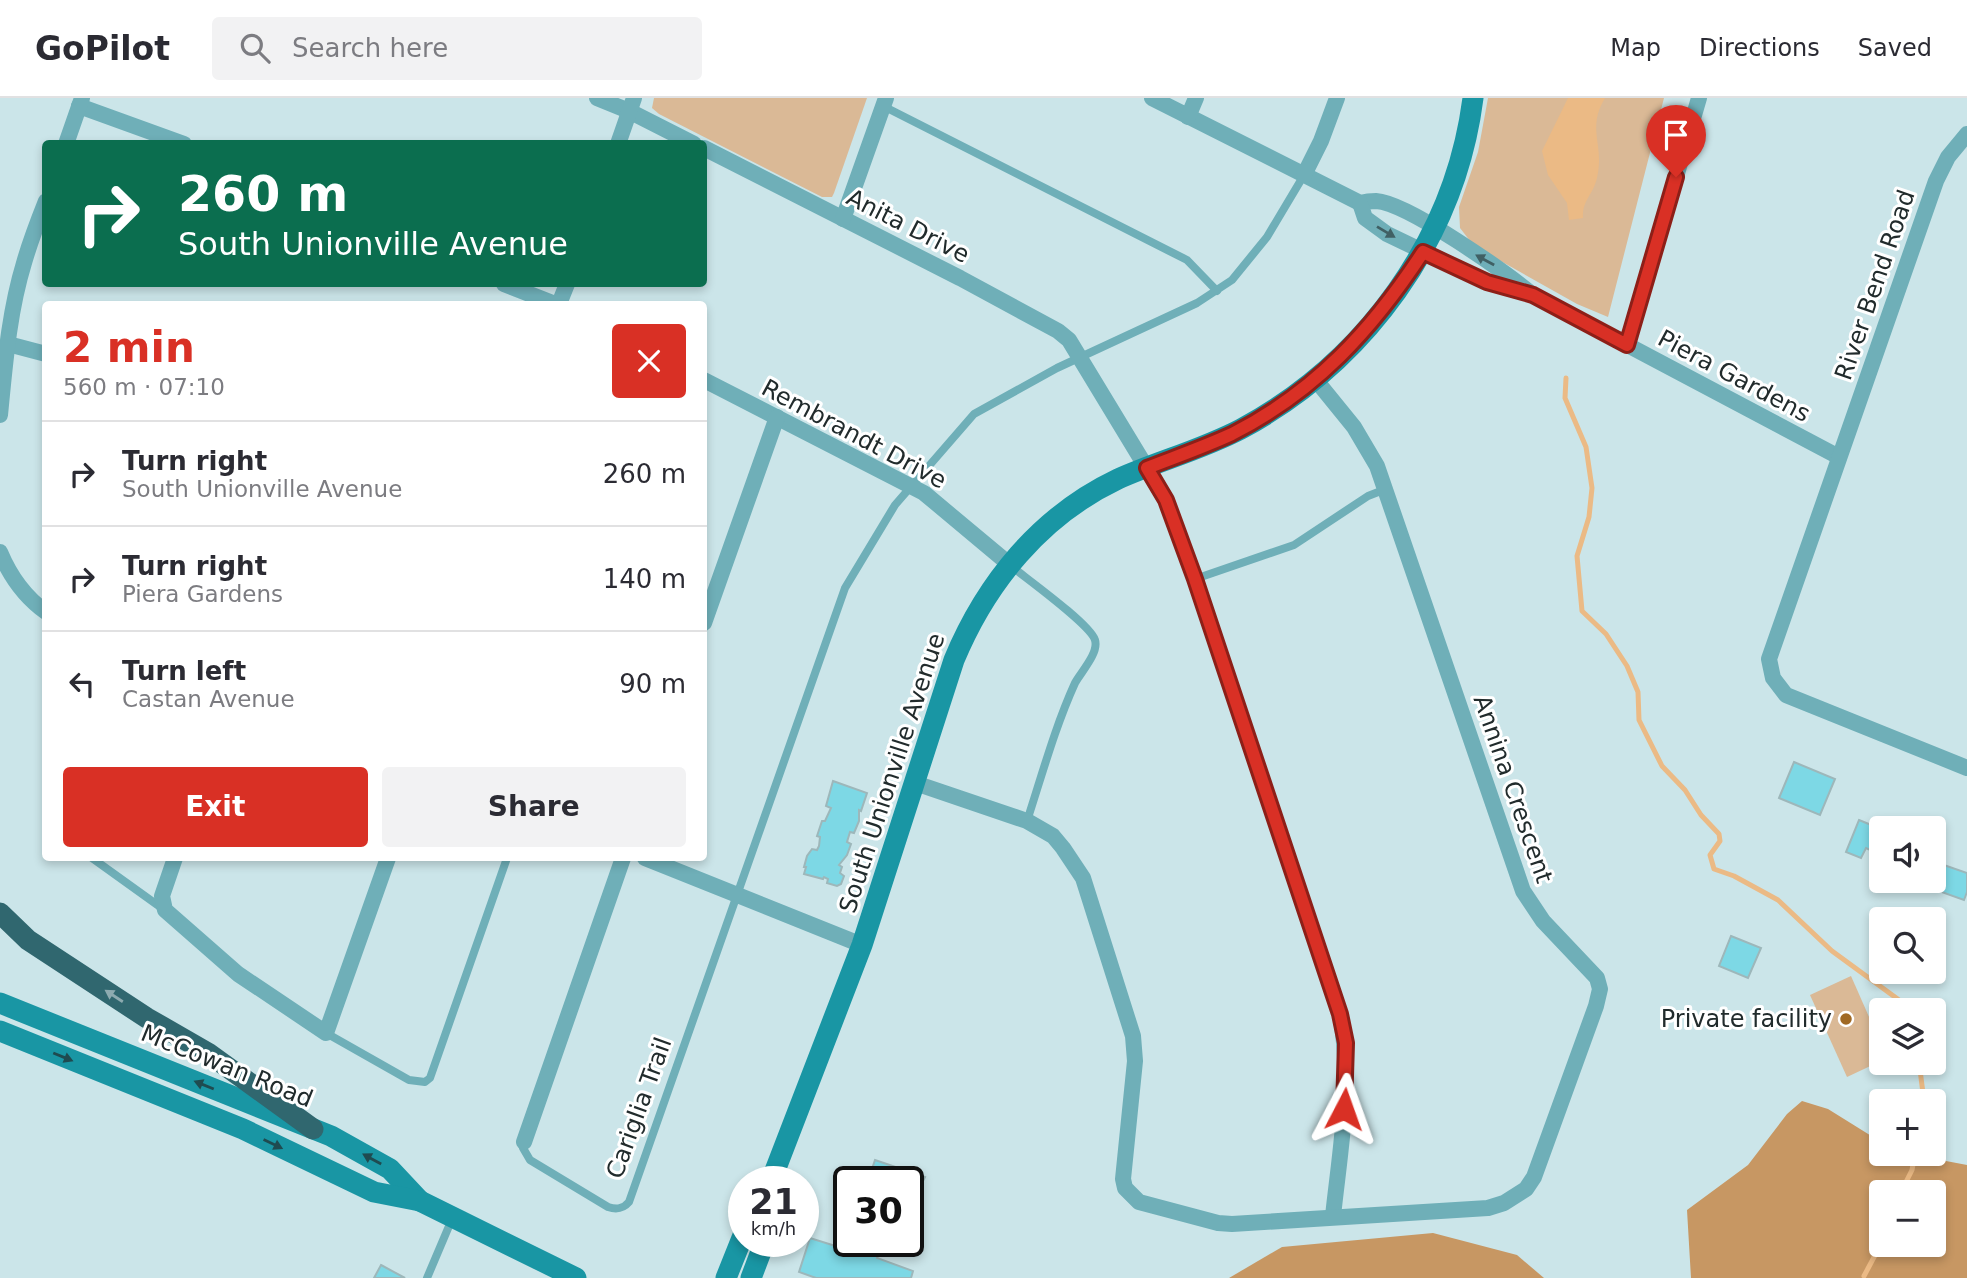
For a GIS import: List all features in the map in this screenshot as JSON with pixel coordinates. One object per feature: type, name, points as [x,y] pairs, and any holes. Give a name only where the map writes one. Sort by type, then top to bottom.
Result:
[{"type":"highway","points":[[0,913],[28,940],[147,1018],[208,1053],[313,1129]]},
{"type":"street","points":[[597,98],[632,104],[688,140]]},
{"type":"street","name":"Piera Gardens","points":[[1152,98],[1360,203],[1376,201],[1403,210],[1497,266],[1533,295],[1839,457]]},
{"type":"street","points":[[1188,117],[1196,98]]},
{"type":"street","points":[[1304,175],[1321,141],[1337,98]]},
{"type":"street","name":"South Unionville Avenue","points":[[777,1166],[862,945],[944,690],[973,617],[1009,564],[1058,518],[1107,485],[1230,435],[1274,410],[1315,379],[1370,326],[1423,252],[1434,229],[1461,159],[1473,98]]},
{"type":"street","points":[[1627,345],[1699,98]]},
{"type":"street","points":[[67,140],[80,102],[174,140]]},
{"type":"street","points":[[844,219],[885,102]]},
{"type":"street","points":[[619,140],[632,104]]},
{"type":"street","name":"River Bend Road","points":[[1967,134],[1948,158],[1936,181],[1769,659],[1773,678],[1786,695],[1967,768]]},
{"type":"street","name":"Anita Drive","points":[[707,150],[1043,321],[1069,340],[1080,358]]},
{"type":"street","name":"Piera Gardens","points":[[1360,203],[1365,218],[1387,234],[1487,282],[1533,295]]},
{"type":"street","points":[[0,415],[8,344],[23,264],[42,212]]},
{"type":"street","points":[[512,287],[549,301]]},
{"type":"street","points":[[8,344],[42,353]]},
{"type":"street","points":[[915,783],[1027,821],[1053,836],[1083,878],[1133,1036],[1135,1061],[1123,1179],[1125,1188],[1132,1197],[1148,1206],[1218,1223],[1246,1225],[1334,1216],[1346,1081],[1346,1043],[1340,1014],[1195,579],[1166,500],[1080,358]]},
{"type":"street","name":"Annina Crescent","points":[[1315,379],[1354,427],[1377,466],[1523,891],[1543,921],[1589,968],[1600,989],[1542,1160],[1526,1189],[1515,1198],[1488,1208],[1334,1216]]},
{"type":"street","name":"Rembrandt Drive","points":[[707,382],[934,500],[1009,564]]},
{"type":"street","points":[[707,614],[776,417]]},
{"type":"street","points":[[0,552],[17,583],[42,609]]},
{"type":"street","points":[[174,861],[162,896],[165,910],[238,974],[326,1033],[387,861]]},
{"type":"street","name":"Cariglia Trail","points":[[524,1142],[622,861]]},
{"type":"street","points":[[653,861],[862,945]]},
{"type":"street","name":"McCowan Road","points":[[0,1003],[313,1129],[390,1168],[421,1201]]},
{"type":"street","name":"McCowan Road","points":[[0,1031],[243,1129],[374,1192],[421,1201],[576,1278]]},
{"type":"street","points":[[726,1278],[734,1257]]},
{"type":"street","points":[[751,1278],[759,1257]]},
{"type":"lane","points":[[885,102],[1187,260],[1217,291]]},
{"type":"lane","points":[[739,895],[849,578],[895,505],[974,414],[1080,358],[1197,303],[1232,280],[1267,237],[1304,175]]},
{"type":"lane","points":[[1195,579],[1294,545],[1368,496],[1386,489]]},
{"type":"lane","points":[[1009,564],[1085,626],[1096,642],[1096,648],[1078,676],[1064,710],[1027,821]]},
{"type":"lane","points":[[96,861],[165,910]]},
{"type":"lane","points":[[326,1033],[409,1080],[418,1083],[430,1078],[505,861]]},
{"type":"lane","name":"Cariglia Trail","points":[[524,1142],[523,1148],[530,1160],[608,1207],[624,1208],[629,1202],[739,895]]},
{"type":"lane","points":[[427,1278],[453,1216]]},
{"type":"shaded area","points":[[654,98],[867,98],[834,193],[832,197],[822,197],[659,114],[652,108]]},
{"type":"shaded area","points":[[1488,98],[1664,98],[1608,317],[1577,304],[1474,246],[1460,228],[1459,207],[1478,152]]},
{"type":"shaded area","points":[[1568,98],[1605,98],[1596,128],[1599,156],[1597,178],[1584,207],[1583,218],[1569,220],[1567,203],[1548,175],[1542,151]]},
{"type":"shaded area","name":"Private facility","points":[[1851,976],[1869,1017],[1869,1067],[1847,1077],[1810,995]]},
{"type":"shaded area","points":[[1802,1101],[1828,1109],[1869,1135],[1869,1166],[1946,1166],[1946,1161],[1967,1165],[1967,1278],[1691,1278],[1687,1210],[1748,1165],[1787,1114]]},
{"type":"shaded area","points":[[1433,1233],[1517,1255],[1544,1278],[1229,1278],[1282,1247]]},
{"type":"building","points":[[1794,762],[1835,779],[1820,815],[1779,798]]},
{"type":"building","points":[[833,781],[867,793],[861,811],[859,810],[859,821],[854,833],[850,832],[847,842],[851,844],[847,855],[839,865],[842,867],[840,873],[844,876],[841,884],[837,886],[827,883],[828,879],[824,877],[823,879],[804,874],[807,856],[812,849],[817,850],[819,846],[820,837],[817,836],[822,821],[825,821],[831,808],[826,806]]},
{"type":"building","points":[[1859,820],[1869,824],[1869,849],[1866,848],[1861,858],[1846,852]]},
{"type":"building","points":[[1946,866],[1967,873],[1964,900],[1944,893]]},
{"type":"building","points":[[1731,936],[1761,948],[1748,978],[1719,966]]},
{"type":"building","points":[[875,1160],[893,1166],[873,1166]]},
{"type":"building","points":[[819,1241],[833,1245],[833,1257],[877,1257],[913,1271],[911,1278],[816,1278],[799,1272],[804,1257],[819,1257]]},
{"type":"building","points":[[381,1265],[405,1278],[374,1278]]},
{"type":"waterway","points":[[1566,378],[1565,398],[1586,447],[1592,488],[1589,517],[1577,556],[1582,611],[1606,634],[1627,666],[1638,692],[1639,720],[1662,766],[1685,790],[1701,815],[1719,834],[1720,841],[1710,855],[1714,869],[1734,876],[1778,900],[1832,951],[1896,998]]},
{"type":"waterway","points":[[1921,1075],[1922,1089]]},
{"type":"waterway","points":[[1907,1180],[1913,1166]]},
{"type":"waterway","points":[[1864,1276],[1874,1257]]},
{"type":"place","name":"Private facility","points":[[1846,1019]]},
{"type":"route","points":[[1344,1109],[1346,1043],[1340,1014],[1195,579],[1166,500],[1147,468],[1230,435],[1293,397],[1337,361],[1370,326],[1423,252],[1487,282],[1533,295],[1627,345],[1676,177]]}]
